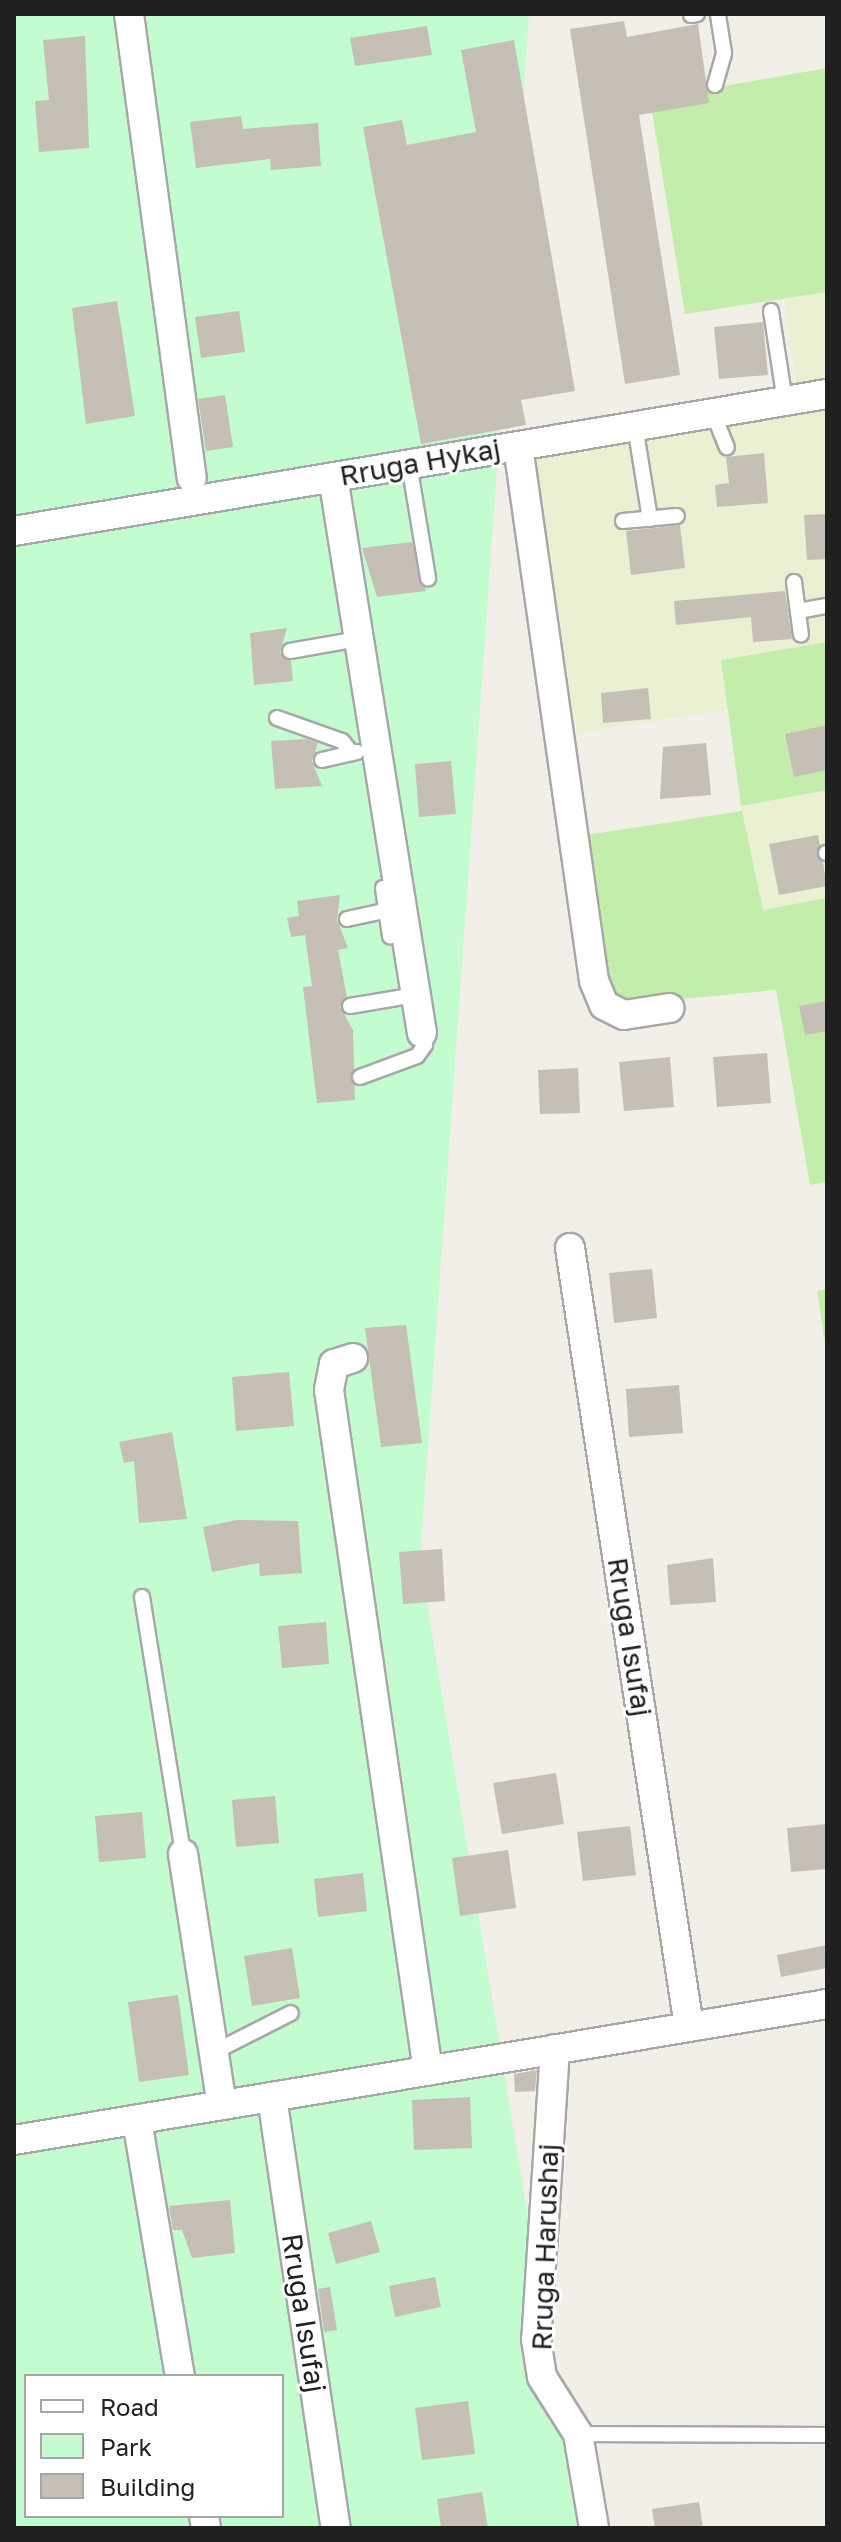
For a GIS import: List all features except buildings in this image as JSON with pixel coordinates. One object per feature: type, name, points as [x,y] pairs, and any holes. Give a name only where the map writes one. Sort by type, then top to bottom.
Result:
[{"type":"street","points":[[129,14],[192,478]]},
{"type":"street","name":"Rruga Hykaj","points":[[14,531],[827,394]]},
{"type":"street","points":[[518,446],[594,981],[604,1005],[624,1015],[669,1008]]},
{"type":"street","points":[[333,477],[359,639],[364,751],[390,901],[416,995],[422,1033]]},
{"type":"street","name":"Rruga Isufaj","points":[[570,1248],[689,2027]]},
{"type":"street","points":[[353,1358],[334,1364],[329,1390],[428,2071]]},
{"type":"street","points":[[183,1854],[222,2105]]},
{"type":"street","points":[[14,2140],[827,2004]]},
{"type":"street","name":"Rruga Harushaj","points":[[555,2049],[536,2339],[542,2377],[578,2434],[594,2528]]},
{"type":"street","name":"Rruga Isufaj","points":[[272,2097],[336,2528]]},
{"type":"street","points":[[137,2120],[180,2374]]},
{"type":"lane","points":[[715,85],[724,53],[718,14]]},
{"type":"lane","points":[[771,311],[785,401]]},
{"type":"lane","points":[[713,413],[727,447]]},
{"type":"lane","points":[[635,426],[650,519]]},
{"type":"lane","points":[[409,464],[428,578]]},
{"type":"lane","points":[[623,521],[677,516]]},
{"type":"lane","points":[[794,582],[801,635]]},
{"type":"lane","points":[[798,611],[827,606]]},
{"type":"lane","points":[[290,651],[359,639]]},
{"type":"lane","points":[[277,718],[364,751]]},
{"type":"lane","points":[[322,760],[364,751]]},
{"type":"lane","points":[[347,919],[390,901],[390,936]]},
{"type":"lane","points":[[350,1006],[416,995]]},
{"type":"lane","points":[[360,1077],[417,1056],[425,1045],[422,1033]]},
{"type":"lane","points":[[142,1597],[183,1854]]},
{"type":"lane","points":[[214,2052],[291,2013]]},
{"type":"lane","points":[[578,2434],[827,2435]]},
{"type":"green space","points":[[14,14],[529,14],[420,1560],[579,2528],[14,2528]]},
{"type":"green space","points":[[827,68],[827,292],[685,314],[650,99]]},
{"type":"green space","points":[[827,292],[827,382],[797,387],[784,299]]},
{"type":"green space","points":[[827,406],[827,642],[721,660],[728,709],[577,733],[534,457]]},
{"type":"green space","points":[[827,642],[827,790],[741,806],[721,660]]},
{"type":"green space","points":[[827,790],[827,898],[763,911],[741,806]]},
{"type":"green space","points":[[742,811],[763,910],[827,898],[827,1182],[810,1185],[776,990],[648,1002],[626,1000],[606,986],[580,836]]},
{"type":"green space","points":[[827,1289],[827,1355],[817,1291]]}]
